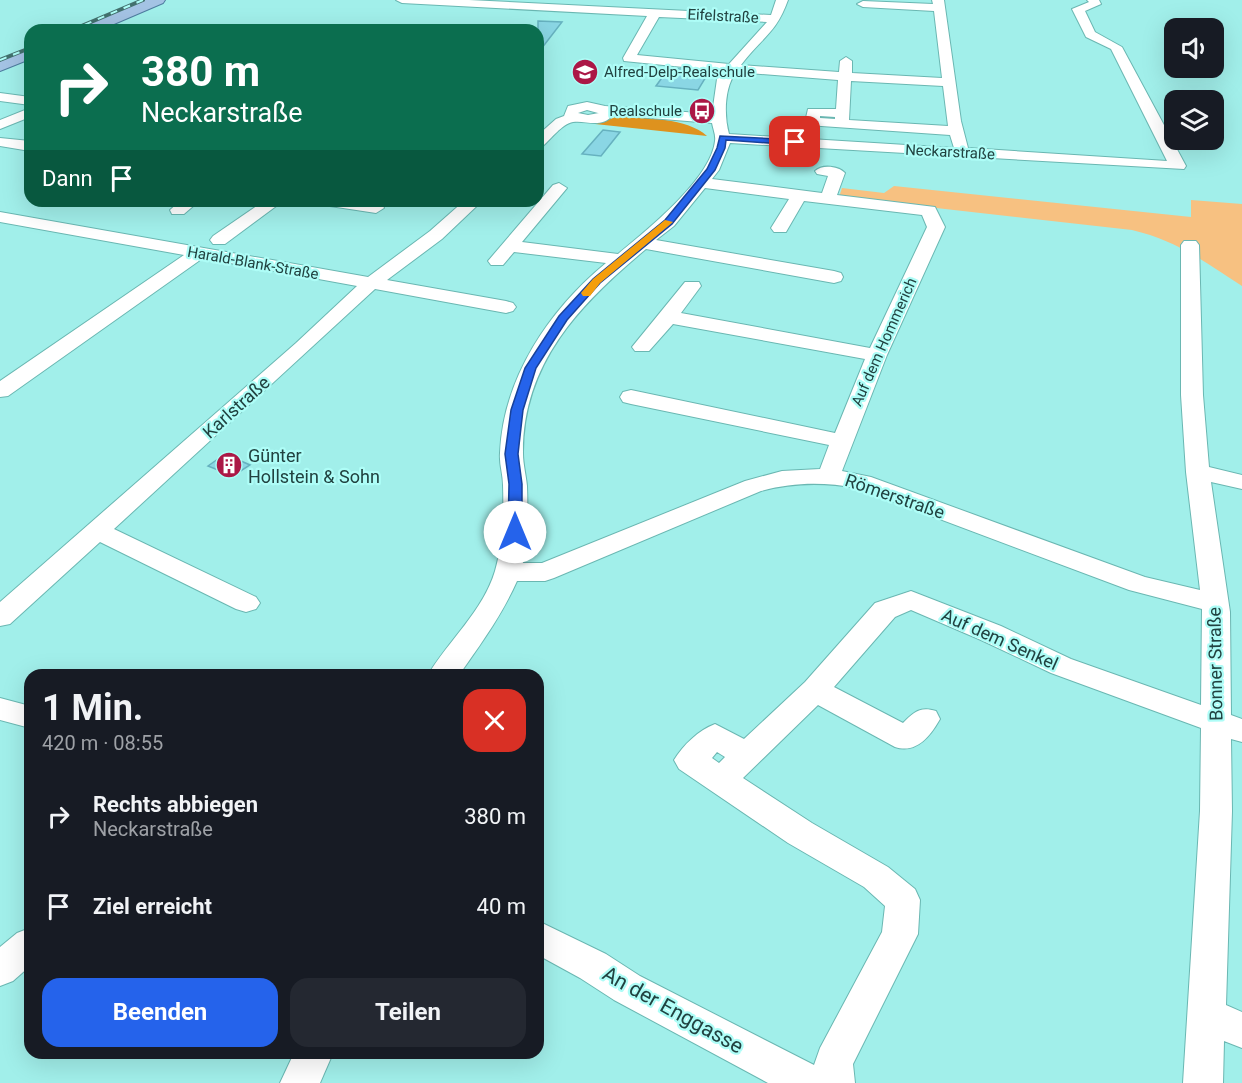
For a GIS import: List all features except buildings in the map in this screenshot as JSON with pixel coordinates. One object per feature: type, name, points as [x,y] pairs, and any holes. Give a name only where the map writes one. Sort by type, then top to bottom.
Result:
[{"type":"main road","points":[[101,24],[158,0]]},
{"type":"main road","points":[[0,66],[24,56]]},
{"type":"street","name":"Eifelstraße","points":[[402,0],[775,19]]},
{"type":"street","points":[[634,12],[646,0]]},
{"type":"street","points":[[447,669],[482,620],[508,572],[515,532],[515,484],[511,454],[517,410],[530,368],[563,318],[596,281],[668,222],[702,183],[721,148],[720,128],[724,79],[742,55],[775,19],[782,0]]},
{"type":"street","name":"Neckarstraße","points":[[720,128],[962,153],[1178,166],[1116,47],[1092,38],[1089,34],[1078,9],[1095,4],[1093,0]]},
{"type":"street","points":[[863,5],[938,4],[948,82],[962,153]]},
{"type":"street","points":[[655,13],[629,58],[844,77],[948,82]]},
{"type":"street","points":[[846,59],[842,119],[956,131]]},
{"type":"street","points":[[0,87],[16,90],[0,97]]},
{"type":"street","points":[[0,97],[24,100]]},
{"type":"street","points":[[544,138],[561,122],[573,117],[598,118],[606,115],[605,110],[720,128]]},
{"type":"street","points":[[0,125],[24,115]]},
{"type":"street","points":[[0,142],[24,152]]},
{"type":"street","points":[[0,155],[24,153]]},
{"type":"street","points":[[702,183],[828,198],[837,173],[823,171]]},
{"type":"street","points":[[544,198],[559,188]]},
{"type":"street","points":[[780,228],[799,195]]},
{"type":"street","name":"Auf dem Hommerich","points":[[828,198],[929,211],[936,227],[878,355],[829,475]]},
{"type":"street","points":[[2,219],[23,207]]},
{"type":"street","points":[[219,240],[266,207]]},
{"type":"street","points":[[369,207],[376,208]]},
{"type":"street","name":"Karlstraße","points":[[0,617],[303,347],[371,283],[436,235],[467,207]]},
{"type":"street","points":[[497,261],[511,246],[535,207]]},
{"type":"street","name":"Harald-Blank-Straße","points":[[2,219],[506,307]]},
{"type":"street","points":[[642,243],[834,277]]},
{"type":"street","name":"Bonner Straße","points":[[1190,245],[1192,395],[1198,472],[1229,727],[1216,811],[1203,1083]]},
{"type":"street","points":[[511,246],[623,260]]},
{"type":"street","points":[[0,390],[199,253]]},
{"type":"street","points":[[642,348],[692,286]]},
{"type":"street","points":[[668,318],[878,355]]},
{"type":"street","points":[[631,397],[842,441]]},
{"type":"street","points":[[1198,472],[1242,482]]},
{"type":"street","name":"Römerstraße","points":[[508,572],[545,572],[775,479],[829,475],[863,482],[1138,584],[1215,603]]},
{"type":"street","points":[[97,531],[246,603]]},
{"type":"street","name":"Auf dem Senkel","points":[[835,1083],[832,1070],[834,1061],[900,934],[903,900],[876,877],[800,833],[721,780],[815,690],[885,610],[911,600],[991,633],[1061,666],[1229,727]]},
{"type":"street","points":[[815,690],[906,739],[925,719]]},
{"type":"street","points":[[0,710],[24,716]]},
{"type":"street","name":"An der Enggasse","points":[[544,940],[593,966],[627,988],[808,1083]]},
{"type":"street","points":[[0,969],[24,949]]},
{"type":"street","points":[[1207,1016],[1242,1030]]},
{"type":"street","points":[[300,1083],[311,1059]]},
{"type":"shaded area","points":[[619,116],[677,122],[699,130],[707,136],[595,124]]},
{"type":"shaded area","points":[[894,186],[1191,217],[1191,200],[1242,204],[1242,286],[1177,246],[1132,230],[839,197],[842,188],[884,193]]},
{"type":"railway","points":[[86,24],[143,0]]},
{"type":"railway","points":[[0,60],[24,50]]},
{"type":"slow traffic","points":[[586,293],[596,281],[668,222]]},
{"type":"place","name":"Alfred-Delp-Realschule","points":[[585,72]]},
{"type":"place","name":"Realschule","points":[[702,111]]},
{"type":"place","name":"Günter Hollstein & Sohn","points":[[229,465]]},
{"type":"route","points":[[515,532],[515,484],[511,454],[517,410],[530,368],[563,318],[596,281],[668,222],[711,170],[723,138],[795,142]]}]
